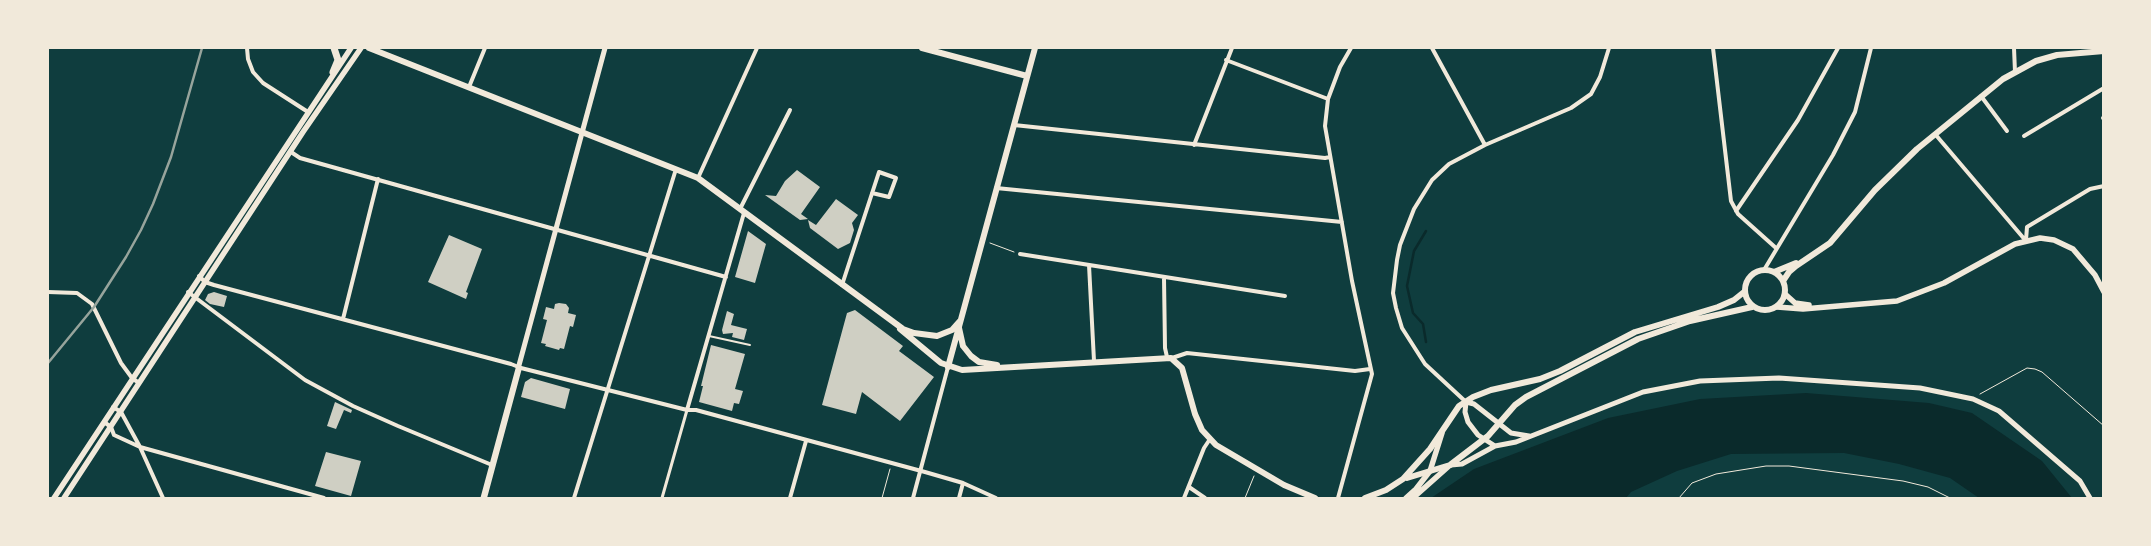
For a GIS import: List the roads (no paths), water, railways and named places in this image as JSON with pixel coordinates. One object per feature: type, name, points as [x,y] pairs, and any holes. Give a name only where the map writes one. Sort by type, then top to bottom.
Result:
[{"type":"highway","points":[[333,72],[338,60],[334,48]]},
{"type":"main road","points":[[54,498],[188,292],[251,201],[333,72],[351,48]]},
{"type":"main road","points":[[64,498],[361,48]]},
{"type":"main road","points":[[369,48],[698,178],[842,286],[896,324],[914,334],[937,336],[952,330],[959,324]]},
{"type":"main road","points":[[922,48],[1027,76]]},
{"type":"main road","points":[[948,367],[1035,48]]},
{"type":"main road","points":[[1824,306],[1795,303],[1786,294],[1784,281],[1788,272],[1830,243],[1875,190],[1936,134],[1981,96],[2015,72],[2036,61],[2057,55],[2104,50]]},
{"type":"main road","points":[[1413,498],[1450,465],[1484,439],[1515,405],[1526,397],[1638,339],[1690,321],[1752,307],[1765,311],[1777,307],[1803,309],[1883,303],[1904,299],[1944,283],[2005,250],[2026,241],[2048,239],[2073,250],[2095,275],[2104,292]]},
{"type":"main road","points":[[1774,272],[1804,260]]},
{"type":"main road","points":[[1752,307],[1744,292],[1750,276],[1764,270],[1774,272],[1784,281]]},
{"type":"main road","points":[[1365,498],[1386,490],[1403,479],[1430,448],[1459,406],[1466,402],[1491,390],[1540,379],[1560,371],[1635,332],[1718,307],[1734,300],[1744,292]]},
{"type":"main road","points":[[1777,307],[1786,294]]},
{"type":"main road","points":[[896,324],[925,351],[948,367],[962,370],[981,370],[1022,365],[1169,358],[1182,368],[1195,414],[1202,430],[1210,439],[1243,463],[1284,485],[1315,498]]},
{"type":"main road","points":[[959,324],[963,346],[979,362],[1022,365]]},
{"type":"main road","points":[[1406,498],[1430,471],[1446,424]]},
{"type":"main road","points":[[1403,479],[1450,465]]},
{"type":"street","points":[[247,48],[248,59],[253,72],[263,83],[308,112]]},
{"type":"street","points":[[469,87],[485,48]]},
{"type":"street","points":[[485,498],[492,465],[605,48]]},
{"type":"street","points":[[698,178],[757,48]]},
{"type":"street","points":[[1194,145],[1232,48]]},
{"type":"street","points":[[1338,498],[1372,374],[1325,126],[1328,99],[1340,67],[1352,48]]},
{"type":"street","points":[[1432,48],[1485,145]]},
{"type":"street","points":[[1529,436],[1511,432],[1474,404],[1466,402],[1425,364],[1412,345],[1402,328],[1393,293],[1400,245],[1414,209],[1432,180],[1449,164],[1485,145],[1571,108],[1591,94],[1600,76],[1609,48]]},
{"type":"street","points":[[1713,48],[1731,201],[1738,214],[1776,248]]},
{"type":"street","points":[[1736,210],[1798,120],[1838,48]]},
{"type":"street","points":[[1764,270],[1833,154],[1854,112],[1871,48]]},
{"type":"street","points":[[2014,48],[2015,72]]},
{"type":"street","points":[[1226,60],[1328,99]]},
{"type":"street","points":[[2024,136],[2104,88]]},
{"type":"street","points":[[1981,96],[2007,131]]},
{"type":"street","points":[[662,498],[726,277],[742,211],[790,110]]},
{"type":"street","points":[[1014,125],[1194,145],[1330,157]]},
{"type":"street","points":[[1936,134],[2026,241]]},
{"type":"street","points":[[291,152],[300,158],[726,277]]},
{"type":"street","points":[[574,498],[676,169]]},
{"type":"street","points":[[842,286],[872,193],[879,172],[896,178],[889,197],[872,193]]},
{"type":"street","points":[[342,319],[378,179]]},
{"type":"street","points":[[2026,241],[2027,228],[2090,189],[2104,186]]},
{"type":"street","points":[[996,188],[1342,222]]},
{"type":"street","points":[[1020,254],[1285,296]]},
{"type":"street","points":[[1089,266],[1094,361]]},
{"type":"street","points":[[199,276],[205,282],[342,319],[687,410],[696,410],[892,463],[963,483],[996,498]]},
{"type":"street","points":[[1164,278],[1165,348],[1169,358],[1187,353],[1355,372],[1370,368]]},
{"type":"street","points":[[48,292],[77,293],[92,304],[121,363],[139,384]]},
{"type":"street","points":[[188,292],[305,380],[353,406],[492,465]]},
{"type":"street","points":[[913,498],[948,367]]},
{"type":"street","points":[[1450,465],[1462,464],[1495,446],[1516,442],[1643,392],[1700,381],[1779,378],[1920,388],[1973,399],[1999,412],[2066,468],[2080,481],[2090,498]]},
{"type":"street","points":[[1466,402],[1465,412],[1468,422],[1484,439],[1495,446]]},
{"type":"street","points":[[113,407],[121,412],[140,447],[163,498]]},
{"type":"street","points":[[103,422],[112,427],[114,435],[140,447],[324,498]]},
{"type":"street","points":[[1184,498],[1204,448],[1210,439]]},
{"type":"street","points":[[790,498],[806,441]]},
{"type":"street","points":[[958,498],[963,483]]},
{"type":"street","points":[[1189,487],[1205,498]]},
{"type":"lane","points":[[709,336],[750,345]]},
{"type":"lane","points":[[485,498],[520,367]]},
{"type":"water","points":[[1806,393],[1929,403],[1972,413],[2042,461],[2072,498],[1979,498],[1950,478],[1899,464],[1844,453],[1731,454],[1677,471],[1631,492],[1626,498],[1431,498],[1474,469],[1608,418],[1700,399]]},
{"type":"waterway","points":[[1426,231],[1414,251],[1407,286],[1413,313],[1423,324],[1426,342]]},
{"type":"railway","points":[[48,363],[94,307],[141,230],[171,157],[202,48]]}]
